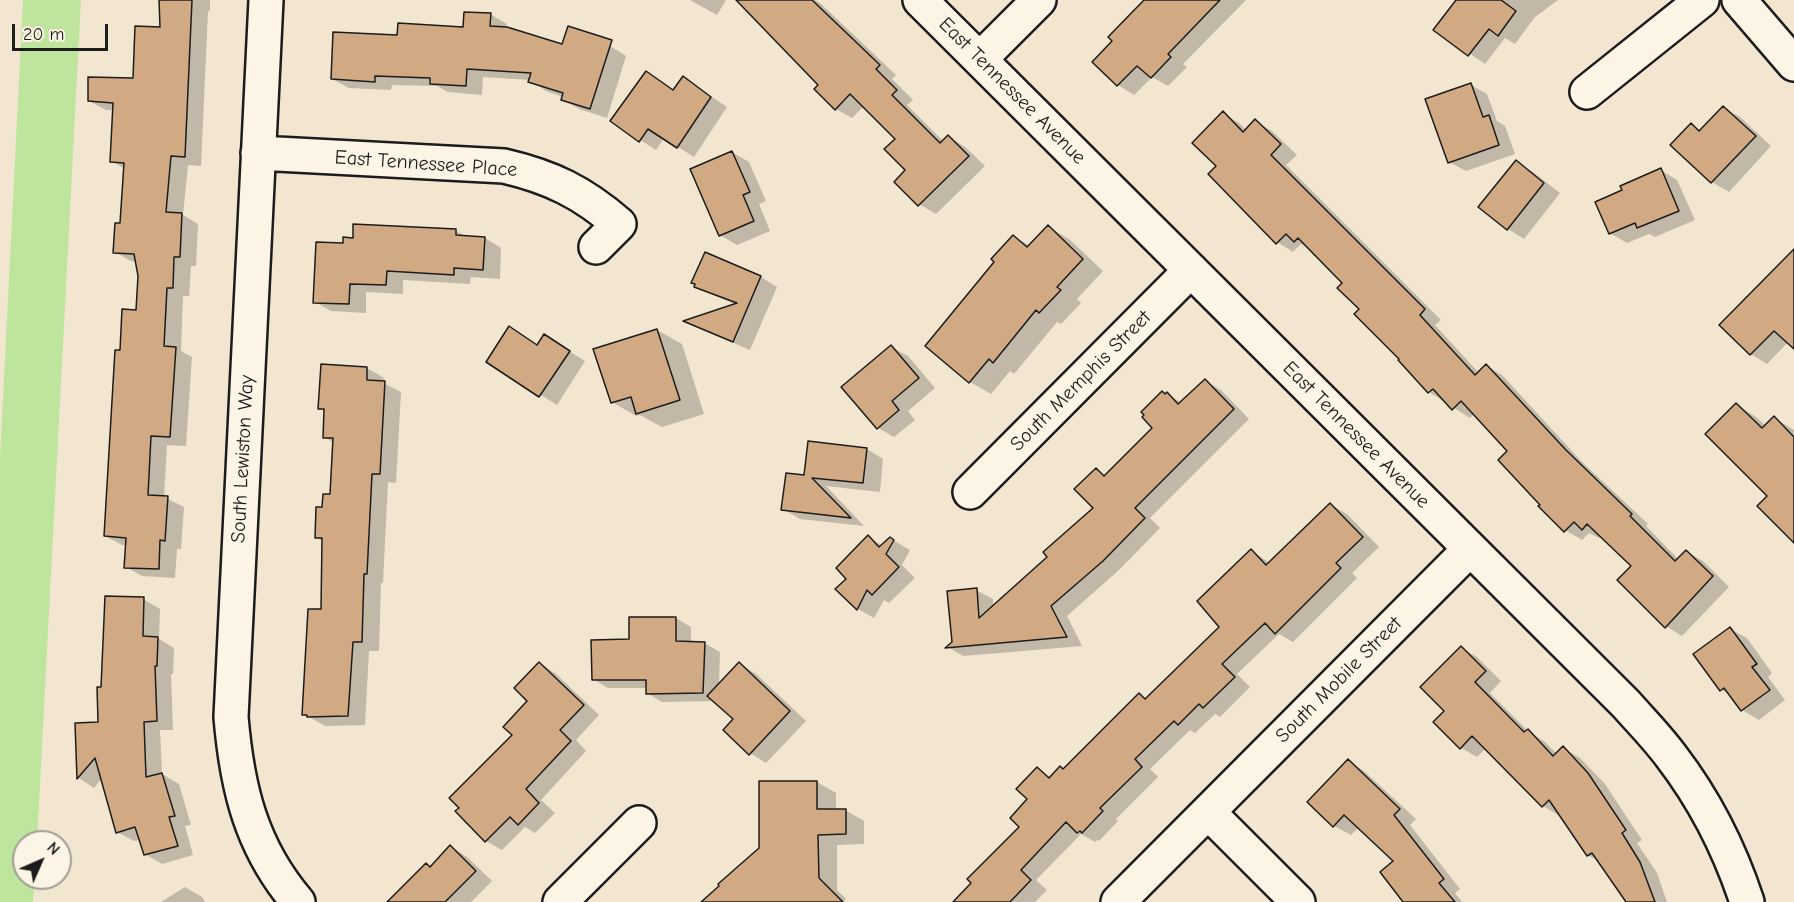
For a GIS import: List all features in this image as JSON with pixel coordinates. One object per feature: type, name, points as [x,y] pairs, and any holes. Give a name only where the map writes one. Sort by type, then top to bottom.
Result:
[{"type":"street","name":"South Lewiston Way","points":[[266,0],[231,717],[234,763],[245,807],[263,849],[287,889],[298,902]]},
{"type":"street","name":"East Tennessee Avenue","points":[[920,0],[1626,704],[1671,756],[1700,799],[1724,844],[1747,902]]},
{"type":"street","points":[[980,59],[1039,0]]},
{"type":"street","points":[[1587,92],[1702,0]]},
{"type":"street","points":[[1739,0],[1794,64]]},
{"type":"street","name":"East Tennessee Place","points":[[258,153],[504,166],[535,174],[575,191],[619,224],[596,247]]},
{"type":"street","name":"South Memphis Street","points":[[970,492],[1191,270]]},
{"type":"street","name":"South Mobile Street","points":[[1118,902],[1470,549]]},
{"type":"street","points":[[1208,812],[1298,902]]},
{"type":"street","points":[[560,902],[639,823]]},
{"type":"green space","points":[[23,0],[81,0],[38,830],[12,830],[12,890],[34,890],[33,902],[0,902],[0,458]]},
{"type":"building","points":[[159,0],[192,0],[185,157],[171,156],[166,212],[182,213],[180,257],[174,257],[173,288],[167,288],[164,346],[176,347],[170,437],[151,436],[148,495],[168,496],[165,541],[160,540],[159,569],[124,568],[126,538],[104,536],[115,350],[120,350],[122,309],[136,310],[138,276],[134,254],[113,253],[115,223],[120,223],[124,163],[110,162],[113,103],[88,101],[88,77],[133,78],[135,26],[160,27]]},
{"type":"building","points":[[736,0],[812,0],[880,65],[876,69],[897,90],[892,95],[940,143],[948,135],[969,156],[918,206],[894,182],[905,170],[884,149],[895,139],[850,94],[835,110],[814,89],[818,85]]},
{"type":"building","points":[[1144,0],[1220,0],[1168,54],[1171,57],[1151,78],[1137,66],[1117,86],[1092,62],[1112,41],[1108,37]]},
{"type":"building","points":[[1456,0],[1501,0],[1516,11],[1498,36],[1489,29],[1468,56],[1433,30]]},
{"type":"building","points":[[464,12],[491,13],[490,26],[507,27],[562,44],[568,26],[612,40],[590,109],[561,100],[563,93],[528,82],[531,73],[467,69],[466,86],[430,84],[430,78],[375,76],[375,82],[331,79],[333,32],[397,35],[398,23],[463,27]]},
{"type":"building","points":[[646,71],[673,90],[683,76],[711,97],[677,148],[648,129],[639,142],[610,121]]},
{"type":"building","points":[[1471,83],[1483,117],[1489,115],[1499,145],[1448,163],[1425,99]]},
{"type":"building","points":[[1723,106],[1756,136],[1711,183],[1670,145],[1691,123],[1699,131]]},
{"type":"building","points":[[1223,111],[1243,132],[1255,119],[1281,144],[1271,155],[1425,309],[1420,315],[1475,375],[1486,364],[1566,450],[1632,514],[1630,516],[1675,561],[1686,550],[1713,576],[1665,628],[1617,580],[1631,566],[1587,524],[1582,530],[1574,522],[1564,532],[1498,460],[1507,451],[1461,401],[1452,410],[1433,389],[1428,393],[1399,359],[1354,314],[1359,309],[1337,288],[1342,283],[1298,238],[1294,242],[1286,234],[1276,244],[1208,174],[1216,166],[1192,143]]},
{"type":"building","points":[[732,151],[750,192],[743,195],[754,221],[719,236],[690,169]]},
{"type":"building","points":[[1516,160],[1544,183],[1507,230],[1478,207]]},
{"type":"building","points":[[1661,168],[1679,211],[1637,228],[1635,223],[1609,234],[1595,202],[1622,190],[1620,186]]},
{"type":"building","points":[[353,224],[456,229],[456,235],[485,237],[483,270],[454,268],[454,275],[387,271],[386,285],[350,284],[349,304],[313,303],[316,242],[343,243],[343,237],[353,238]]},
{"type":"building","points":[[1048,225],[1083,259],[1057,287],[1061,290],[1039,313],[1036,310],[993,363],[989,359],[969,383],[925,346],[994,262],[991,259],[1013,235],[1027,247]]},
{"type":"building","points":[[1794,249],[1794,349],[1774,331],[1750,355],[1719,325]]},
{"type":"building","points":[[705,252],[761,276],[733,342],[683,321],[737,303],[694,287],[695,284],[691,283]]},
{"type":"building","points":[[509,326],[537,345],[544,334],[570,351],[539,397],[486,362]]},
{"type":"building","points":[[657,329],[680,400],[636,414],[631,397],[611,403],[593,349]]},
{"type":"building","points":[[891,345],[919,378],[892,401],[899,410],[877,429],[841,387]]},
{"type":"building","points":[[321,364],[367,367],[367,380],[385,381],[380,474],[372,474],[367,574],[364,574],[362,642],[353,642],[348,716],[307,717],[307,715],[302,715],[308,609],[321,609],[322,538],[315,538],[316,507],[322,507],[323,494],[330,494],[333,438],[323,438],[324,409],[318,409]]},
{"type":"building","points":[[1205,379],[1234,409],[1135,508],[1145,518],[1103,561],[1051,606],[1067,637],[945,648],[952,642],[947,591],[977,588],[979,618],[1047,557],[1043,552],[1093,508],[1074,489],[1096,468],[1104,476],[1152,428],[1142,417],[1144,415],[1141,412],[1162,391],[1165,394],[1167,392],[1178,404]]},
{"type":"building","points":[[1736,403],[1762,428],[1774,416],[1794,437],[1794,543],[1757,506],[1767,496],[1705,434]]},
{"type":"building","points":[[808,441],[867,448],[863,483],[812,478],[851,518],[781,510],[786,473],[804,475]]},
{"type":"building","points":[[1330,503],[1363,537],[1336,563],[1341,568],[1275,634],[1265,623],[1222,664],[1235,677],[1203,708],[1199,704],[1178,725],[1174,721],[1135,759],[1142,767],[1100,808],[1103,811],[1082,833],[1080,831],[1077,833],[1066,822],[1021,870],[1031,880],[1010,902],[953,902],[971,883],[967,879],[1019,827],[1010,818],[1027,799],[1016,789],[1037,767],[1049,778],[1060,766],[1063,769],[1139,693],[1145,699],[1219,627],[1197,601],[1251,549],[1266,565]]},
{"type":"building","points":[[868,535],[879,547],[890,537],[894,540],[886,554],[899,567],[872,595],[867,590],[857,610],[835,589],[846,579],[836,568]]},
{"type":"building","points":[[105,596],[144,597],[143,636],[158,637],[157,666],[155,666],[157,721],[144,722],[146,777],[162,773],[175,816],[169,817],[178,846],[144,855],[135,827],[116,833],[95,758],[77,779],[75,723],[98,722],[97,687],[101,687]]},
{"type":"building","points":[[629,617],[676,617],[676,641],[705,642],[703,693],[646,694],[646,680],[592,680],[591,640],[629,639]]},
{"type":"building","points":[[1730,627],[1757,664],[1752,667],[1770,690],[1741,711],[1724,688],[1720,691],[1693,654]]},
{"type":"building","points":[[1461,646],[1486,671],[1475,682],[1524,732],[1528,729],[1553,756],[1563,746],[1588,773],[1626,830],[1622,833],[1640,862],[1655,902],[1626,902],[1592,853],[1587,856],[1549,800],[1542,807],[1472,736],[1460,749],[1433,722],[1444,711],[1420,687]]},
{"type":"building","points":[[539,662],[584,705],[560,730],[571,741],[526,789],[539,803],[518,825],[510,817],[485,842],[455,811],[459,808],[449,798],[512,735],[503,727],[527,701],[514,688]]},
{"type":"building","points":[[739,662],[790,711],[749,755],[723,730],[733,719],[707,696]]},
{"type":"building","points":[[1348,759],[1400,809],[1394,815],[1444,879],[1439,883],[1455,902],[1403,902],[1380,872],[1393,861],[1344,815],[1333,827],[1307,802]]},
{"type":"building","points":[[759,781],[817,781],[817,809],[846,809],[846,834],[818,835],[819,878],[843,902],[701,902],[759,848]]},
{"type":"building","points":[[450,845],[476,871],[445,902],[387,902],[426,863],[430,867]]}]
